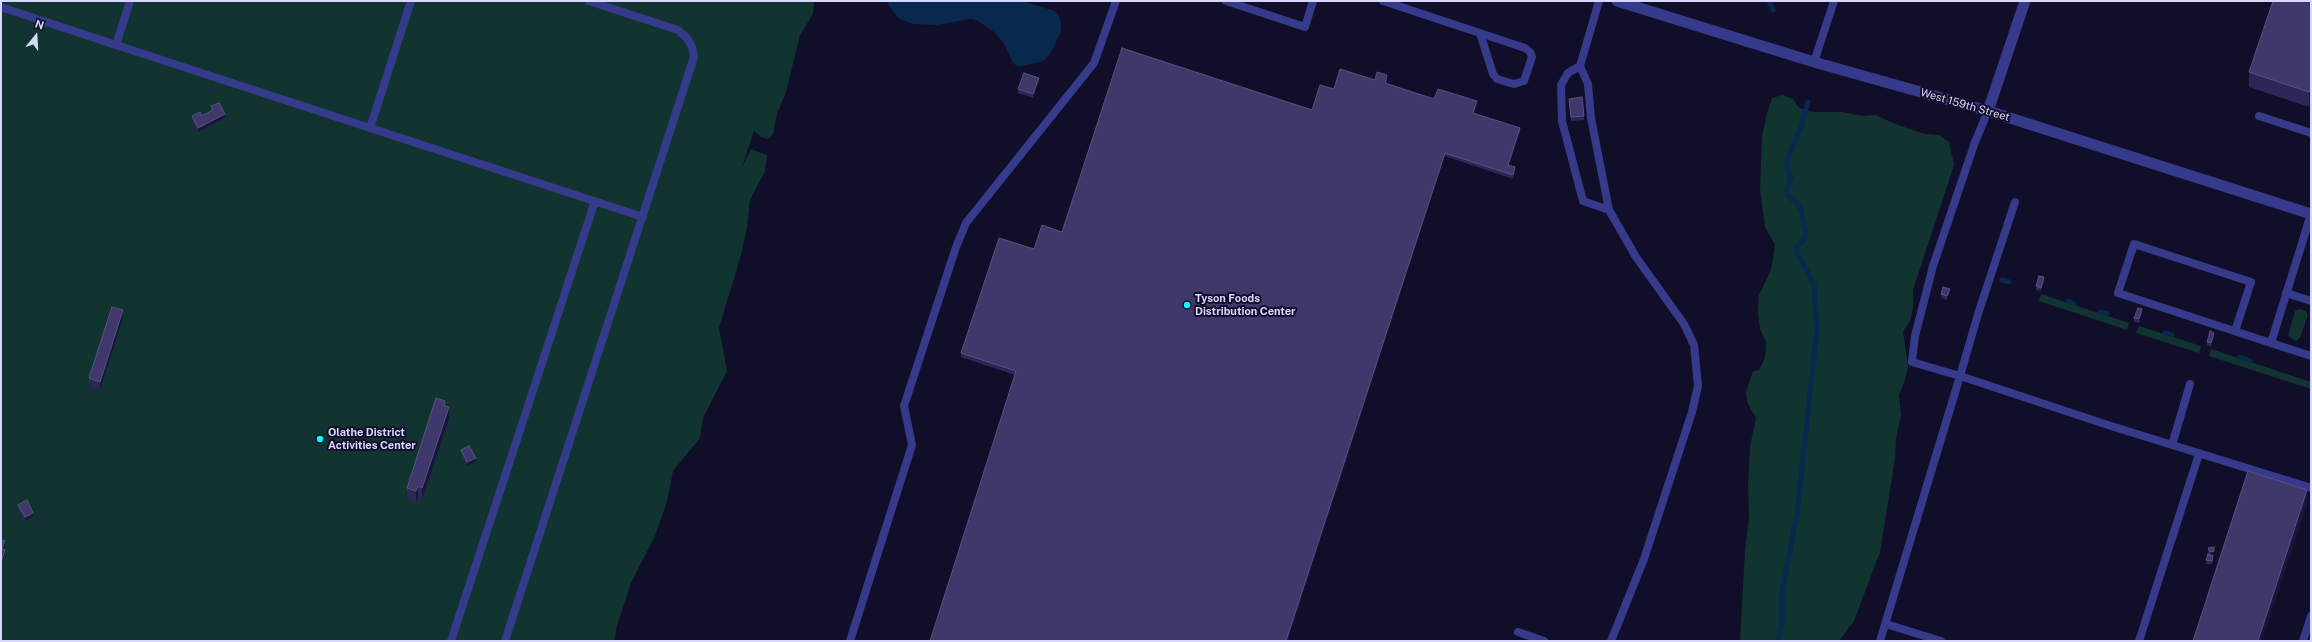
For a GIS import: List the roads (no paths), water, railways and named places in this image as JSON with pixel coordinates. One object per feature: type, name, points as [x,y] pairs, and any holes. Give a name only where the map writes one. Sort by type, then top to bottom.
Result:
[{"type":"street","name":"West 159th Street","points":[[1617,1],[1814,62],[1988,111],[2311,214]]},
{"type":"street","points":[[1988,111],[2025,1]]},
{"type":"lane","points":[[116,45],[130,1]]},
{"type":"lane","points":[[370,128],[411,1]]},
{"type":"lane","points":[[505,641],[644,217],[692,68],[694,57],[692,47],[687,38],[678,30],[590,1]]},
{"type":"lane","points":[[850,641],[912,445],[904,406],[956,247],[966,223],[1094,63],[1116,1]]},
{"type":"lane","points":[[1226,1],[1305,27],[1313,1]]},
{"type":"lane","points":[[1383,1],[1480,33],[1524,48],[1530,52],[1532,57],[1524,80],[1514,84],[1497,79],[1493,74],[1480,33]]},
{"type":"lane","points":[[1599,1],[1580,66],[1588,84],[1592,118],[1609,210],[1636,257],[1684,324],[1694,345],[1698,386],[1692,412],[1644,560],[1610,641]]},
{"type":"lane","points":[[1814,62],[1834,1]]},
{"type":"lane","points":[[1,7],[644,217]]},
{"type":"lane","points":[[1580,66],[1568,73],[1561,85],[1562,121],[1583,201],[1609,210]]},
{"type":"lane","points":[[1988,111],[1975,142],[1933,266],[1915,336],[1912,362],[2311,488]]},
{"type":"lane","points":[[2259,116],[2311,133]]},
{"type":"lane","points":[[451,641],[595,201]]},
{"type":"lane","points":[[1880,641],[1978,314],[2015,202]]},
{"type":"lane","points":[[2271,342],[2311,214]]},
{"type":"lane","points":[[2235,331],[2251,282],[2134,244],[2118,293],[2311,356]]},
{"type":"lane","points":[[2286,293],[2311,301]]},
{"type":"lane","points":[[2172,445],[2190,384]]},
{"type":"lane","points":[[2139,641],[2200,454]]},
{"type":"lane","points":[[2303,641],[2311,616]]},
{"type":"lane","points":[[1886,624],[1941,641]]},
{"type":"lane","points":[[1518,632],[1544,641]]},
{"type":"water","points":[[886,1],[1022,1],[1055,11],[1061,21],[1061,32],[1049,56],[1043,61],[1018,67],[1013,63],[1003,42],[994,32],[978,21],[971,19],[936,25],[913,24],[898,18]]},
{"type":"waterway","points":[[1769,1],[1773,10]]},
{"type":"waterway","points":[[1779,641],[1782,622],[1782,594],[1797,512],[1817,330],[1814,284],[1797,253],[1797,247],[1805,238],[1806,233],[1801,210],[1797,203],[1787,195],[1791,177],[1787,168],[1787,159],[1800,131],[1808,102]]},
{"type":"waterway","points":[[2002,280],[2009,282]]},
{"type":"waterway","points":[[2068,301],[2074,304]]},
{"type":"waterway","points":[[2100,312],[2107,314]]},
{"type":"waterway","points":[[2165,333],[2172,335]]},
{"type":"waterway","points":[[2240,357],[2250,361]]},
{"type":"place","name":"Tyson Foods Distribution Center","points":[[1187,305]]},
{"type":"place","name":"Olathe District Activities Center","points":[[320,439]]}]
